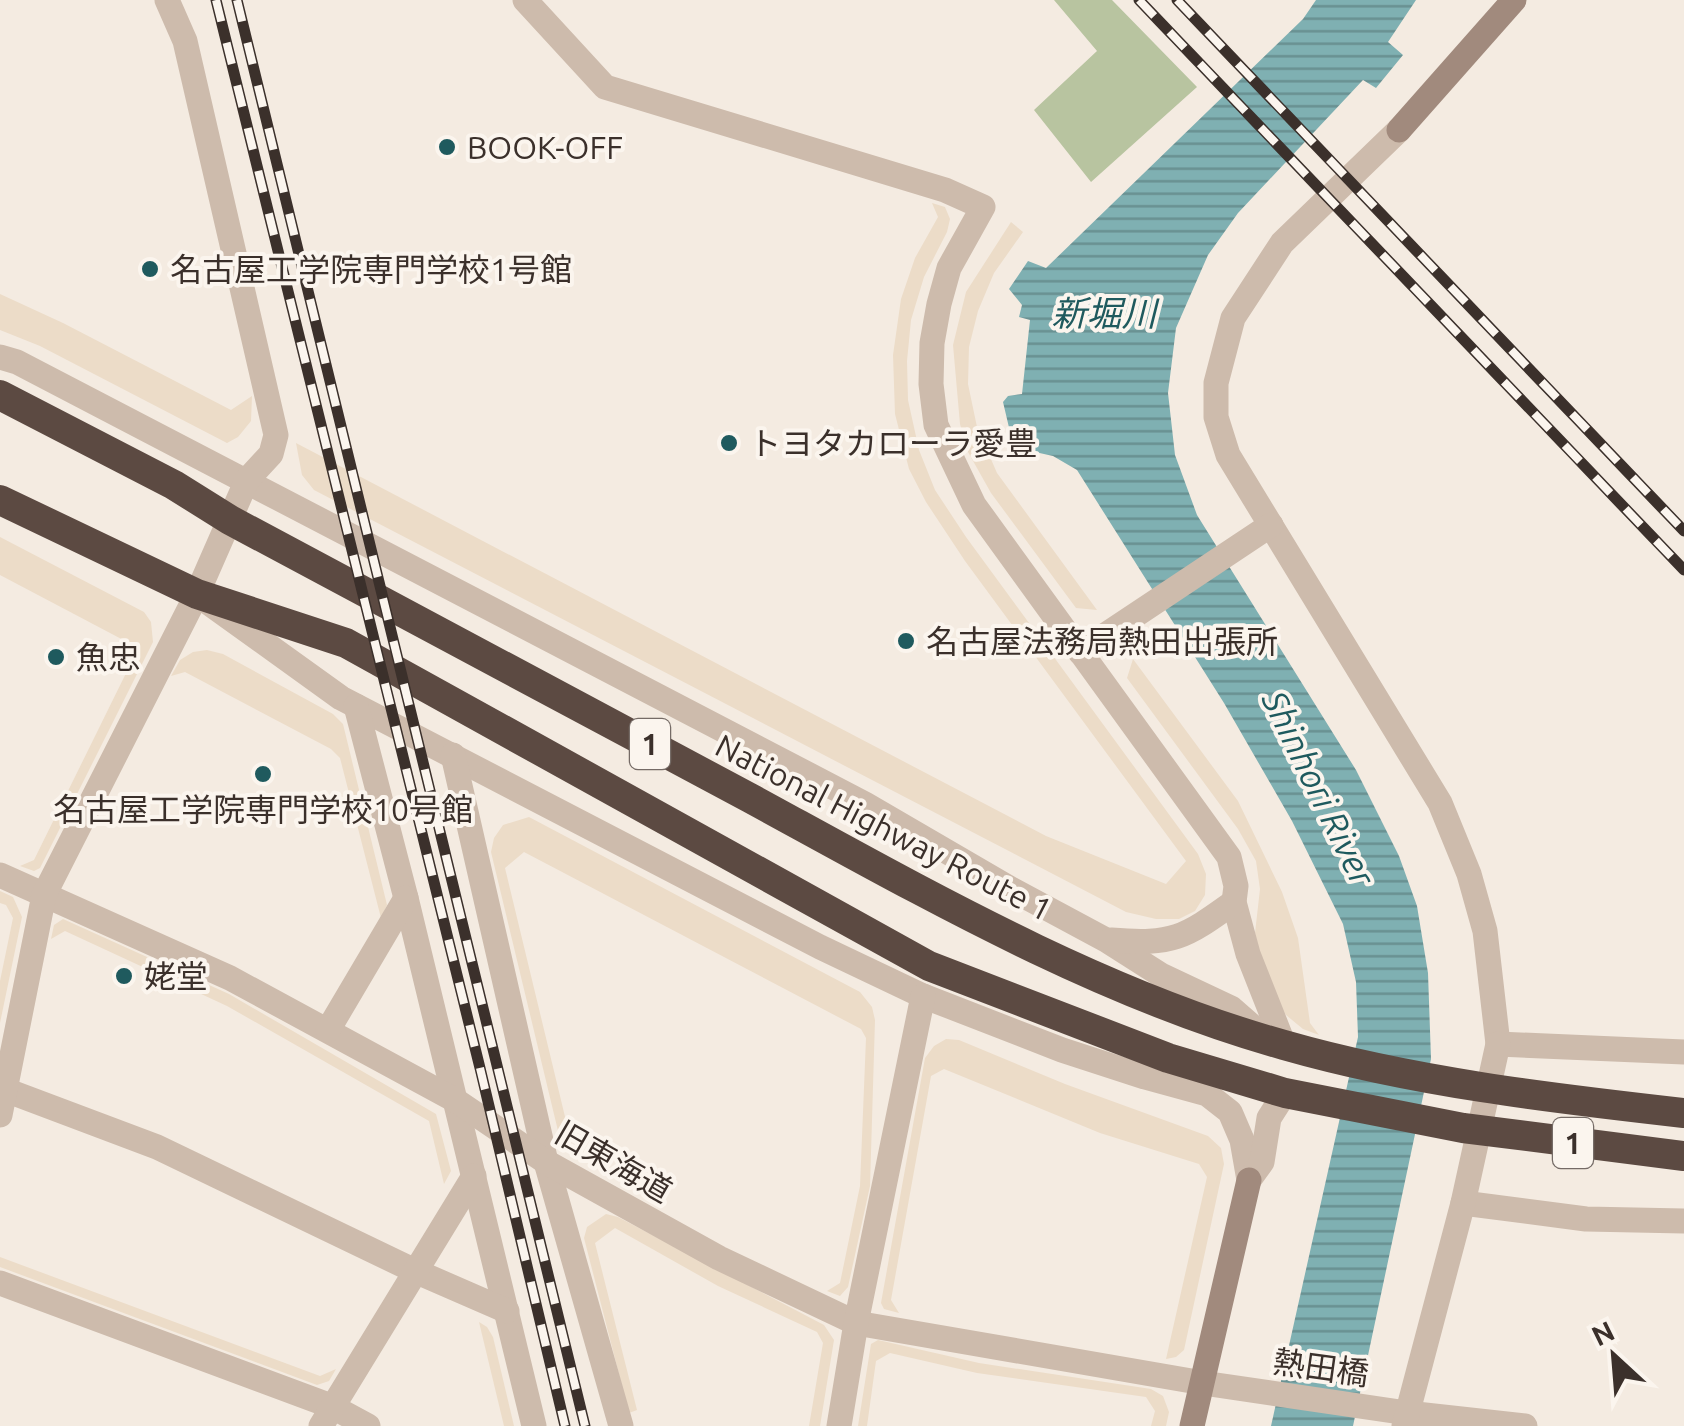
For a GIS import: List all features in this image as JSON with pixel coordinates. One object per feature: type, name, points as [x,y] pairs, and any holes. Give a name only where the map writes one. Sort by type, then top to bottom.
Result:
[{"type":"highway","name":"National Highway Route 1","points":[[0,394],[968,914],[1118,985],[1192,1015],[1318,1053],[1540,1097],[1684,1113]]},
{"type":"highway","name":"1","points":[[0,500],[197,594],[346,643],[929,966],[1168,1058],[1298,1096],[1463,1128],[1684,1156]]},
{"type":"street","points":[[166,0],[184,42],[276,435],[271,454],[247,480],[197,594],[44,895],[2,1098],[157,1147],[507,1311]]},
{"type":"street","points":[[525,0],[605,86],[945,190],[983,207],[949,268],[939,304],[932,343],[936,425],[974,506],[1229,857],[1236,886],[1234,902],[1276,1042]]},
{"type":"street","points":[[1514,0],[1399,130],[1282,243],[1233,318],[1216,383],[1216,417],[1228,455],[1262,531],[1440,802],[1458,842],[1485,931],[1498,1044],[1463,1202],[1402,1416],[1524,1426]]},
{"type":"street","points":[[0,358],[17,362],[247,480],[865,804],[1161,974],[1231,1008],[1276,1042]]},
{"type":"street","points":[[1080,652],[1262,531]]},
{"type":"street","points":[[197,594],[356,706],[820,947],[923,996],[1145,1078],[1207,1094],[1230,1112],[1242,1140],[1249,1180],[1192,1426]]},
{"type":"street","points":[[356,706],[534,1426]]},
{"type":"street","points":[[453,755],[546,1162],[621,1426]]},
{"type":"street","name":"旧東海道","points":[[0,875],[230,978],[455,1100],[546,1162],[719,1258],[856,1323],[1236,1388]]},
{"type":"street","points":[[328,1030],[406,898]]},
{"type":"street","points":[[1106,940],[1158,944],[1191,933],[1234,902]]},
{"type":"street","points":[[839,1426],[856,1323],[923,996]]},
{"type":"street","points":[[1498,1044],[1684,1052]]},
{"type":"street","points":[[1145,1078],[1218,1073]]},
{"type":"street","points":[[1249,1180],[1262,1162],[1269,1118],[1298,1096]]},
{"type":"street","points":[[326,1416],[474,1176]]},
{"type":"street","points":[[1463,1202],[1586,1219],[1684,1221]]},
{"type":"street","points":[[0,1283],[326,1416],[368,1426]]},
{"type":"street","name":"熱田橋","points":[[1236,1388],[1402,1416]]},
{"type":"green space","points":[[1054,0],[1112,0],[1197,87],[1091,182],[1034,110],[1097,51]]},
{"type":"shaded area","points":[[932,203],[945,207],[950,219],[924,277],[911,320],[908,400],[919,450],[935,490],[966,537],[1198,854],[1206,874],[1205,895],[1195,911],[1179,919],[1156,919],[1126,912],[314,490],[302,475],[296,443],[1046,836],[1166,884],[1186,861],[965,561],[909,469],[895,414],[893,355],[901,299],[915,258],[938,217]]},
{"type":"shaded area","points":[[1011,222],[1023,232],[994,273],[969,347],[968,384],[977,427],[997,473],[1097,610],[1076,608],[991,493],[968,452],[960,424],[953,345],[966,292]]},
{"type":"shaded area","points":[[0,294],[231,410],[252,396],[251,421],[238,437],[227,443],[40,346],[0,330]]},
{"type":"shaded area","points":[[0,537],[144,612],[151,622],[153,642],[40,868],[34,871],[20,866],[34,860],[134,657],[129,643],[0,575]]},
{"type":"shaded area","points":[[207,650],[223,654],[333,714],[343,724],[387,905],[381,918],[340,758],[331,749],[185,672],[171,676],[180,660]]},
{"type":"shaded area","points":[[1133,659],[1238,801],[1282,892],[1298,938],[1310,1023],[1319,1035],[1303,1029],[1286,1015],[1269,992],[1255,933],[1260,889],[1256,861],[1238,829],[1127,678]]},
{"type":"shaded area","points":[[529,817],[860,992],[872,1007],[875,1020],[870,1186],[848,1287],[840,1296],[827,1291],[840,1283],[860,1186],[866,1038],[861,1029],[524,852],[505,868],[574,1154],[580,1161],[565,1150],[559,1135],[491,852],[503,825]]},
{"type":"shaded area","points":[[0,891],[13,897],[22,917],[0,1023],[0,981],[13,918],[6,905],[0,903]]},
{"type":"shaded area","points":[[63,919],[229,994],[436,1114],[451,1171],[444,1184],[429,1121],[227,1006],[65,931],[51,939],[54,925]]},
{"type":"shaded area","points":[[946,1039],[959,1040],[1208,1136],[1221,1148],[1224,1164],[1184,1350],[1176,1357],[1166,1359],[1207,1177],[1199,1164],[1100,1133],[944,1069],[931,1076],[891,1300],[899,1313],[884,1309],[881,1303],[925,1058]]},
{"type":"shaded area","points":[[606,1214],[824,1325],[834,1340],[820,1426],[809,1426],[823,1343],[817,1332],[718,1286],[615,1228],[595,1243],[637,1410],[629,1413],[584,1238],[587,1227]]},
{"type":"shaded area","points":[[0,1257],[320,1376],[336,1369],[329,1381],[317,1385],[0,1267]]},
{"type":"shaded area","points":[[479,1322],[493,1337],[514,1426],[504,1426]]},
{"type":"shaded area","points":[[878,1340],[979,1363],[1151,1389],[1163,1396],[1169,1412],[1166,1426],[1151,1426],[1155,1411],[1146,1397],[977,1373],[890,1353],[876,1361],[867,1426],[858,1426],[871,1344]]},
{"type":"water","name":"新堀川","points":[[1316,0],[1416,0],[1388,42],[1403,55],[1376,88],[1363,80],[1238,213],[1208,255],[1176,328],[1168,393],[1175,455],[1197,515],[1356,770],[1399,856],[1417,906],[1428,973],[1431,1059],[1353,1426],[1271,1426],[1358,1037],[1356,982],[1343,924],[1292,821],[1224,703],[1077,470],[1053,456],[1035,452],[1023,437],[1011,436],[1003,402],[1008,396],[1022,394],[1030,320],[1019,317],[1022,305],[1009,289],[1028,261],[1046,268],[1303,19]]},
{"type":"railway","points":[[216,0],[565,1426]]},
{"type":"railway","points":[[237,0],[585,1426]]},
{"type":"railway","points":[[1139,0],[1684,570]]},
{"type":"railway","points":[[1177,0],[1684,531]]},
{"type":"place","name":"BOOK-OFF","points":[[447,147]]},
{"type":"place","name":"名古屋工学院専門学校1号館","points":[[150,269]]},
{"type":"place","name":"トヨタカローラ愛豊","points":[[729,443]]},
{"type":"place","name":"名古屋法務局熱田出張所","points":[[906,641]]},
{"type":"place","name":"魚忠","points":[[56,657]]},
{"type":"place","name":"名古屋工学院専門学校10号館","points":[[263,774]]},
{"type":"place","name":"姥堂","points":[[124,976]]},
{"type":"water label","name":"Shinhori River","points":[[1319,788]]}]
